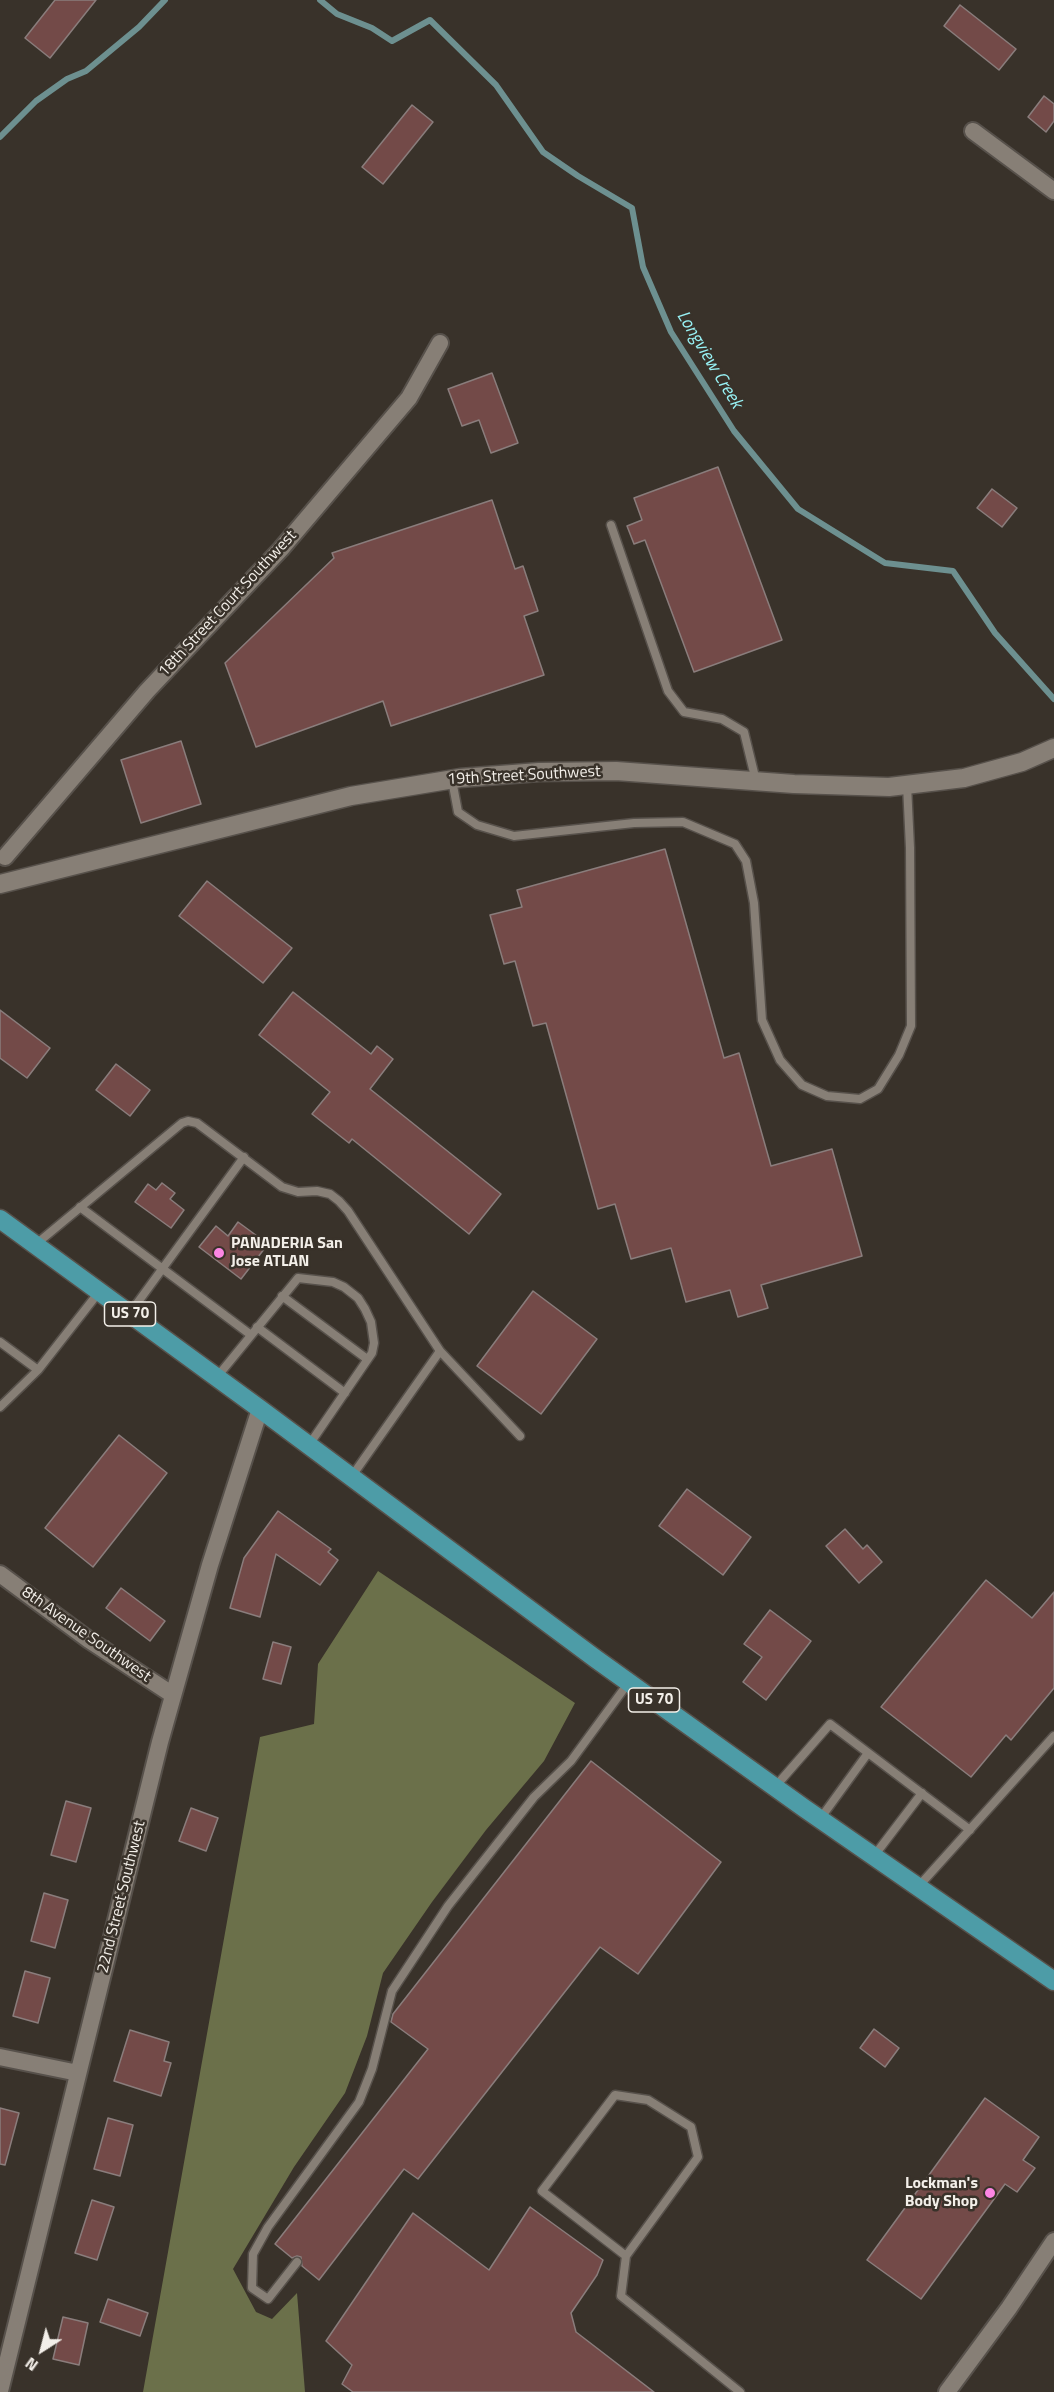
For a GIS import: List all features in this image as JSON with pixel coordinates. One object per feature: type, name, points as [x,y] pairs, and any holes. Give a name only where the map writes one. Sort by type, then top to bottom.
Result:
[{"type":"main road","name":"US 70","points":[[0,1219],[309,1444],[629,1682],[820,1819],[1054,1981]]},
{"type":"street","points":[[973,130],[1054,191]]},
{"type":"street","name":"18th Street Court Southwest","points":[[2,855],[147,691],[280,549],[410,398],[440,343]]},
{"type":"street","name":"19th Street Southwest","points":[[9,882],[351,796],[452,780],[538,772],[616,771],[858,786],[907,785],[956,780],[1022,762],[1054,748]]},
{"type":"street","points":[[2,855],[9,882]]},
{"type":"street","name":"22nd Street Southwest","points":[[0,2391],[173,1695],[210,1565],[260,1408]]},
{"type":"street","name":"8th Avenue Southwest","points":[[0,1574],[89,1640],[173,1695]]},
{"type":"street","points":[[0,2057],[78,2073]]},
{"type":"street","points":[[946,2392],[1009,2308],[1054,2241]]},
{"type":"lane","points":[[611,525],[668,691],[684,712],[722,719],[744,732],[756,781]]},
{"type":"lane","points":[[452,780],[458,812],[477,825],[514,836],[634,823],[683,822],[735,844],[746,861],[754,903],[762,1020],[780,1060],[802,1085],[827,1096],[860,1099],[878,1089],[899,1055],[911,1026],[910,848],[907,785]]},
{"type":"lane","points":[[35,1245],[182,1123],[188,1121],[197,1123],[282,1187],[298,1192],[317,1191],[330,1194],[339,1201],[348,1211],[440,1351],[520,1436]]},
{"type":"lane","points":[[130,1313],[243,1158]]},
{"type":"lane","points":[[80,1207],[251,1335]]},
{"type":"lane","points":[[217,1377],[294,1281],[301,1278],[333,1282],[344,1287],[358,1298],[371,1322],[374,1343],[372,1353],[309,1444]]},
{"type":"lane","points":[[0,1407],[38,1370],[99,1292]]},
{"type":"lane","points":[[282,1296],[367,1359]]},
{"type":"lane","points":[[257,1327],[345,1393]]},
{"type":"lane","points":[[0,1342],[38,1370]]},
{"type":"lane","points":[[352,1476],[440,1351]]},
{"type":"lane","points":[[297,2262],[268,2299],[252,2288],[253,2254],[268,2227],[359,2102],[372,2069],[392,1991],[448,1906],[534,1797],[571,1761],[629,1682]]},
{"type":"lane","points":[[775,1787],[830,1724],[970,1830]]},
{"type":"lane","points":[[918,1887],[1054,1736]]},
{"type":"lane","points":[[820,1819],[868,1753]]},
{"type":"lane","points":[[873,1856],[922,1793]]},
{"type":"lane","points":[[626,2256],[542,2191],[615,2095],[648,2100],[691,2127],[698,2157],[626,2256],[621,2296],[740,2392]]},
{"type":"green space","points":[[378,1571],[575,1703],[544,1761],[486,1830],[383,1973],[367,2036],[345,2093],[294,2167],[233,2269],[256,2312],[272,2319],[297,2293],[305,2392],[143,2392],[260,1737],[314,1724],[318,1664]]},
{"type":"building","points":[[55,0],[96,0],[50,58],[25,38]]},
{"type":"building","points":[[960,5],[1016,49],[999,70],[944,26]]},
{"type":"building","points":[[1044,96],[1054,104],[1054,121],[1046,132],[1028,117]]},
{"type":"building","points":[[412,105],[433,122],[383,184],[362,167]]},
{"type":"building","points":[[492,373],[518,443],[491,453],[479,420],[462,426],[448,389]]},
{"type":"building","points":[[718,467],[782,640],[694,672],[645,540],[634,544],[627,526],[642,520],[634,498]]},
{"type":"building","points":[[992,489],[1017,508],[1002,527],[977,508]]},
{"type":"building","points":[[492,500],[515,569],[523,566],[538,611],[524,616],[544,675],[391,726],[383,701],[256,747],[225,663],[334,558],[332,553]]},
{"type":"building","points":[[181,741],[201,804],[141,823],[121,760]]},
{"type":"building","points":[[665,849],[724,1058],[739,1053],[771,1166],[832,1149],[862,1256],[761,1285],[768,1308],[738,1317],[730,1290],[686,1302],[671,1248],[631,1259],[615,1204],[598,1209],[546,1023],[533,1026],[515,961],[504,964],[490,915],[522,907],[517,890]]},
{"type":"building","points":[[207,881],[292,948],[263,983],[179,916]]},
{"type":"building","points":[[293,992],[371,1054],[377,1046],[393,1059],[370,1089],[501,1194],[469,1234],[352,1139],[349,1143],[312,1114],[330,1092],[259,1035]]},
{"type":"building","points":[[0,1010],[50,1048],[27,1078],[0,1058]]},
{"type":"building","points":[[116,1064],[150,1090],[130,1116],[96,1090]]},
{"type":"building","points":[[162,1183],[175,1193],[170,1199],[184,1210],[171,1228],[135,1202],[148,1184],[156,1190]]},
{"type":"building","points":[[238,1222],[268,1244],[241,1279],[199,1247],[216,1226],[228,1236]]},
{"type":"building","points":[[533,1291],[597,1339],[541,1414],[477,1366]]},
{"type":"building","points":[[119,1435],[167,1473],[93,1567],[45,1528]]},
{"type":"building","points":[[687,1489],[751,1537],[723,1575],[659,1526]]},
{"type":"building","points":[[278,1511],[331,1549],[328,1552],[338,1560],[320,1585],[276,1554],[260,1617],[230,1608],[244,1558]]},
{"type":"building","points":[[845,1529],[863,1549],[867,1545],[882,1562],[859,1583],[826,1546]]},
{"type":"building","points":[[986,1580],[1032,1618],[1054,1592],[1054,1688],[1011,1740],[1006,1735],[971,1777],[881,1707]]},
{"type":"building","points":[[121,1588],[165,1621],[150,1641],[106,1608]]},
{"type":"building","points":[[770,1610],[811,1641],[766,1700],[743,1682],[762,1657],[744,1644]]},
{"type":"building","points":[[273,1642],[291,1647],[281,1684],[263,1679]]},
{"type":"building","points":[[591,1761],[721,1862],[638,1974],[600,1947],[418,2179],[404,2169],[319,2280],[302,2266],[301,2257],[292,2258],[275,2244],[428,2049],[391,2022],[393,2014]]},
{"type":"building","points":[[66,1801],[91,1808],[76,1862],[51,1855]]},
{"type":"building","points":[[191,1808],[218,1818],[206,1851],[179,1841]]},
{"type":"building","points":[[44,1893],[68,1900],[55,1948],[31,1941]]},
{"type":"building","points":[[25,1971],[50,1978],[38,2023],[13,2016]]},
{"type":"building","points":[[874,2029],[899,2048],[885,2067],[860,2048]]},
{"type":"building","points":[[130,2030],[169,2042],[164,2061],[171,2063],[161,2096],[114,2081]]},
{"type":"building","points":[[985,2098],[1039,2137],[1023,2160],[1035,2168],[1017,2192],[1005,2184],[921,2299],[867,2260]]},
{"type":"building","points":[[0,2108],[19,2113],[5,2165],[0,2164]]},
{"type":"building","points":[[108,2118],[133,2125],[120,2176],[94,2169]]},
{"type":"building","points":[[92,2200],[114,2207],[97,2260],[75,2253]]},
{"type":"building","points":[[530,2207],[603,2260],[597,2275],[571,2313],[576,2332],[654,2392],[353,2392],[342,2384],[352,2365],[326,2341],[413,2213],[489,2270]]},
{"type":"building","points":[[108,2299],[148,2313],[140,2336],[100,2322]]},
{"type":"building","points":[[63,2317],[88,2323],[79,2365],[53,2359]]},
{"type":"waterway","points":[[0,137],[36,101],[67,79],[86,71],[139,27],[165,0]]},
{"type":"waterway","name":"Longview Creek","points":[[320,0],[337,14],[372,28],[392,41],[430,20],[496,85],[543,152],[632,208],[643,267],[671,332],[734,431],[798,509],[885,563],[953,571],[995,633],[1054,699]]},
{"type":"place","name":"PANADERIA San Jose ATLAN","points":[[219,1253]]},
{"type":"place","name":"Lockman's Body Shop","points":[[990,2193]]}]
